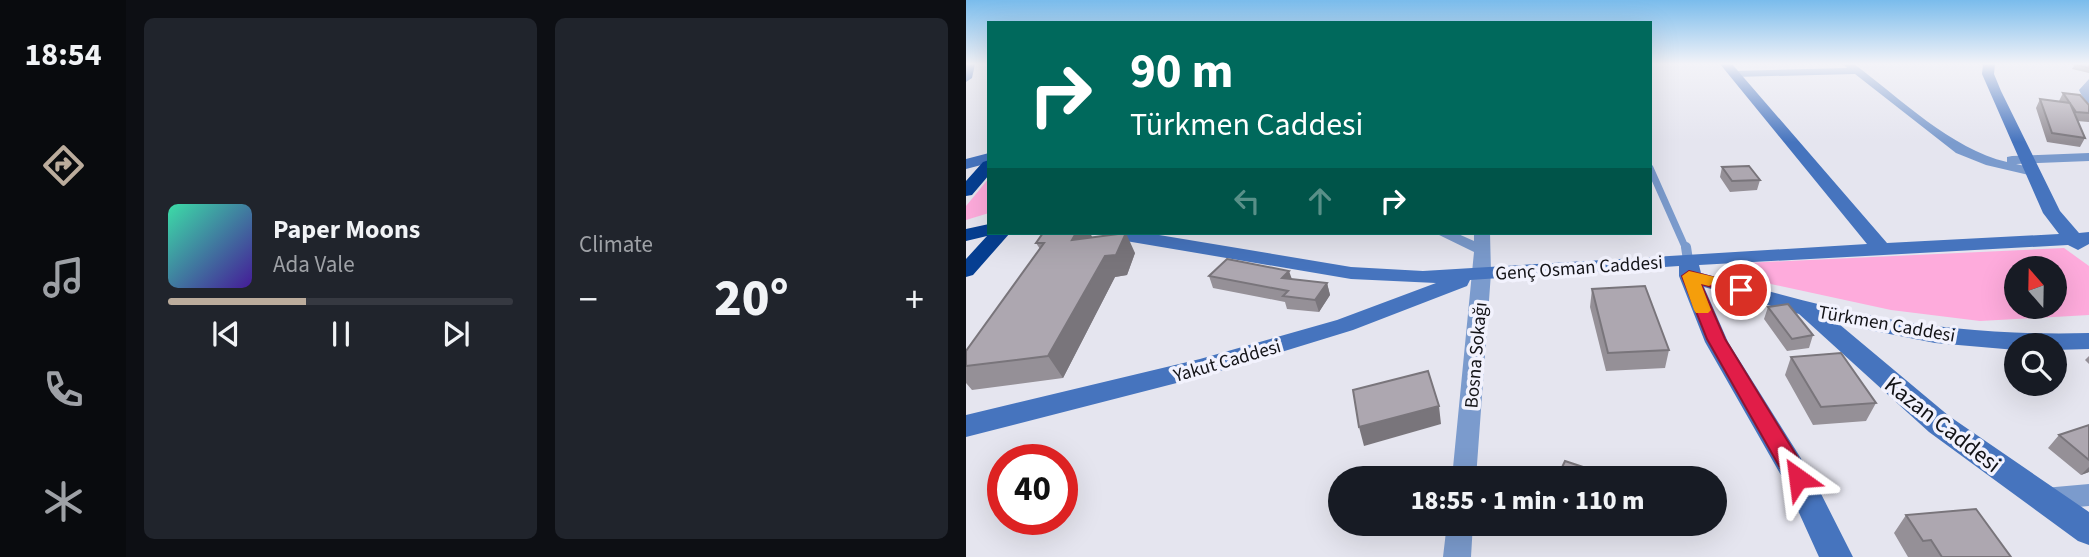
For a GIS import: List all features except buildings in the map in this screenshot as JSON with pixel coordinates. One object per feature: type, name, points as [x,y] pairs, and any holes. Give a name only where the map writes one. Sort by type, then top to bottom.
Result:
[{"type":"highway","points":[[966,191],[987,167]]},
{"type":"highway","points":[[966,235],[987,230]]},
{"type":"highway","points":[[966,271],[998,235]]},
{"type":"street","points":[[1748,90],[1882,249]]},
{"type":"street","points":[[1881,90],[1948,142],[1991,162],[2029,166],[2089,157]]},
{"type":"street","points":[[1997,90],[2052,213],[2080,238],[2089,253]]},
{"type":"street","points":[[966,164],[987,159]]},
{"type":"street","name":"Genç Osman Caddesi","points":[[1129,235],[1351,272],[1423,277],[1482,252],[1689,268],[1882,249],[2080,238]]},
{"type":"street","points":[[1447,235],[1482,252]]},
{"type":"street","name":"Yakut Caddesi","points":[[966,426],[1200,368],[1345,325],[1482,252]]},
{"type":"street","name":"Bosna Sokağı","points":[[1465,466],[1482,252]]},
{"type":"street","points":[[1689,268],[1716,339],[1798,478],[1836,557]]},
{"type":"street","name":"Türkmen Caddesi","points":[[1689,268],[1805,307],[1856,320],[1932,334],[2000,340],[2089,341]]},
{"type":"street","name":"Kazan Caddesi","points":[[1805,307],[1939,424],[2087,530]]},
{"type":"street","points":[[2044,499],[2089,495]]},
{"type":"street","points":[[1457,557],[1459,536]]},
{"type":"lane","points":[[1652,172],[1682,237],[1689,268]]},
{"type":"shaded area","points":[[987,180],[987,214],[966,220],[966,206]]},
{"type":"shaded area","points":[[2064,248],[2089,266],[2089,315],[2067,316],[2067,256],[2004,256],[2004,319],[2016,319],[1980,321],[1891,310],[1766,283],[1752,278],[1744,270],[1745,263]]},
{"type":"slow traffic","points":[[1702,310],[1689,276],[1709,281]]},
{"type":"route","points":[[1741,290],[1689,276],[1716,339],[1798,478]]}]
